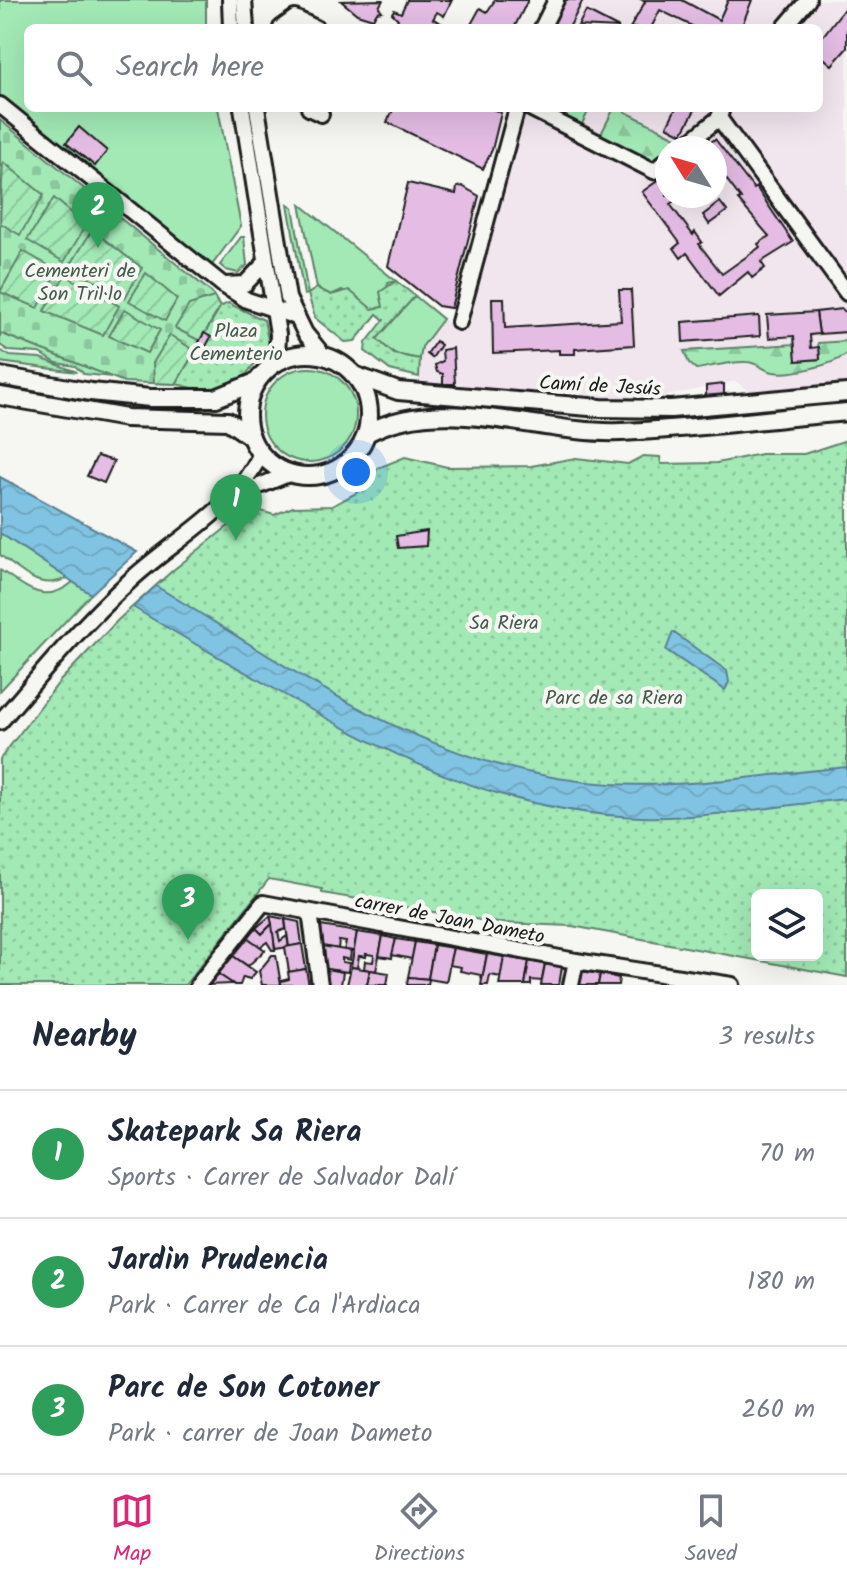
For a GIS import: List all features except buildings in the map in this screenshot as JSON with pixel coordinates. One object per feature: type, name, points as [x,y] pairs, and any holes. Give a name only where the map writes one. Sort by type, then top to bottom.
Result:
[{"type":"main road","points":[[0,376],[91,392],[180,399],[216,398],[256,382],[277,361],[293,355],[323,355],[354,375],[370,408],[367,433],[359,450],[337,468],[319,474],[291,473],[261,454],[251,437],[247,407],[256,382]]},
{"type":"main road","name":"Camí de Jesús","points":[[354,375],[398,391],[601,408],[671,409],[847,393]]},
{"type":"main road","points":[[0,396],[126,418],[228,421],[251,437]]},
{"type":"main road","name":"Camí de Jesús","points":[[367,433],[398,420],[431,415],[618,432],[847,412]]},
{"type":"street","points":[[230,0],[231,24]]},
{"type":"street","points":[[244,0],[246,24]]},
{"type":"street","points":[[544,24],[556,0]]},
{"type":"street","points":[[787,24],[808,0]]},
{"type":"street","points":[[287,24],[295,18],[308,24]]},
{"type":"street","points":[[0,105],[223,285],[247,300],[294,316]]},
{"type":"street","points":[[243,112],[278,334],[277,361]]},
{"type":"street","points":[[258,112],[288,298],[294,316],[323,355]]},
{"type":"street","points":[[459,322],[516,112]]},
{"type":"street","points":[[538,112],[655,170]]},
{"type":"street","points":[[695,136],[720,113],[847,293]]},
{"type":"street","points":[[223,285],[245,284],[266,262]]},
{"type":"street","points":[[236,495],[261,454]]},
{"type":"street","points":[[0,722],[64,646],[165,551],[236,495],[291,473]]},
{"type":"street","name":"carrer de Joan Dameto","points":[[198,985],[263,903],[576,961],[732,985]]},
{"type":"street","points":[[310,912],[320,985]]},
{"type":"street","points":[[571,985],[576,961]]},
{"type":"shaded area","points":[[548,0],[847,0],[847,384],[752,393],[735,381],[644,401],[618,401],[583,395],[582,399],[519,394],[459,384],[422,386],[419,382],[422,347],[443,319],[450,324],[512,112],[823,112],[823,24],[535,24]]},
{"type":"green space","points":[[0,0],[206,0],[206,24],[24,24],[24,112],[219,112],[241,226],[212,265],[0,97]]},
{"type":"green space","points":[[549,112],[588,112],[580,128]]},
{"type":"green space","points":[[612,112],[626,112],[674,136],[655,136],[655,163],[652,164],[599,138]]},
{"type":"green space","name":"Cementeri de Son Tril·lo","points":[[0,120],[212,293],[220,307],[205,333],[211,337],[190,358],[176,384],[124,382],[0,333]]},
{"type":"green space","points":[[3,162],[44,195],[20,235],[0,223]]},
{"type":"green space","points":[[54,198],[86,225],[64,262],[27,240]]},
{"type":"green space","points":[[288,204],[293,207],[308,294],[304,295]]},
{"type":"green space","points":[[300,204],[396,281],[388,283],[383,307],[372,309],[342,290],[331,295],[317,288]]},
{"type":"green space","points":[[92,230],[142,268],[125,298],[70,266]]},
{"type":"green space","points":[[244,237],[247,265],[238,273],[226,270],[220,265]]},
{"type":"green space","points":[[23,251],[58,271],[38,308],[0,292]]},
{"type":"green space","points":[[146,273],[177,299],[165,321],[129,301]]},
{"type":"green space","points":[[65,275],[119,306],[103,335],[44,311]]},
{"type":"green space","points":[[396,281],[415,296],[377,339],[394,354],[420,359],[419,377],[390,370],[365,351],[366,343],[384,320],[377,314],[355,341],[345,342],[315,318],[308,294],[317,288],[331,295],[349,290],[372,309],[383,307],[380,292]]},
{"type":"green space","points":[[415,296],[443,319],[422,347],[420,359],[394,354],[376,339]]},
{"type":"green space","points":[[214,297],[220,307],[200,341],[175,328],[189,305]]},
{"type":"green space","name":"Plaza Cementerio","points":[[228,303],[264,320],[269,345],[241,381],[215,393],[176,384],[220,307]]},
{"type":"green space","points":[[125,309],[160,330],[147,353],[109,336]]},
{"type":"green space","points":[[0,333],[112,377],[84,374],[75,366],[57,363],[39,353],[9,351],[0,345]]},
{"type":"green space","points":[[170,335],[195,351],[176,384],[154,383],[153,363]]},
{"type":"green space","points":[[847,341],[847,354],[840,358],[809,369],[786,372],[769,371],[746,362],[696,369],[689,363],[684,351],[795,344],[797,361],[820,359],[818,343]]},
{"type":"green space","points":[[0,350],[10,356],[40,358],[77,372],[0,362]]},
{"type":"green space","points":[[309,368],[327,372],[342,382],[352,397],[356,415],[352,433],[342,448],[327,458],[309,462],[291,458],[276,448],[266,433],[262,415],[266,397],[276,382],[291,372]]},
{"type":"green space","name":"Parc de sa Riera","points":[[847,440],[847,977],[761,961],[823,961],[823,889],[751,889],[751,959],[572,926],[498,923],[322,893],[322,889],[269,879],[185,985],[0,985],[0,759],[60,681],[118,620],[172,571],[251,508],[274,515],[293,507],[332,506],[362,490],[378,468],[405,457],[447,467],[531,466],[576,458],[628,464],[643,456],[660,457],[661,464],[717,463],[761,454],[804,454]]},
{"type":"green space","points":[[0,533],[67,578],[48,583],[23,573],[0,555]]},
{"type":"green space","points":[[0,570],[36,591],[53,593],[73,582],[91,594],[0,691]]},
{"type":"water","points":[[0,477],[137,552],[91,594],[0,533]]},
{"type":"water","points":[[156,586],[317,685],[372,715],[486,761],[547,776],[640,785],[847,767],[847,799],[719,814],[642,817],[589,813],[491,792],[399,756],[310,709],[133,607]]},
{"type":"water","points":[[673,632],[727,671],[729,682],[725,690],[666,650]]},
{"type":"place","name":"Jardin Prudencia","points":[[98,248]]},
{"type":"place","name":"Skatepark Sa Riera","points":[[236,540]]},
{"type":"place","name":"Parc de Son Cotoner","points":[[188,940]]},
{"type":"park label","name":"Sa Riera","points":[[504,622]]}]
